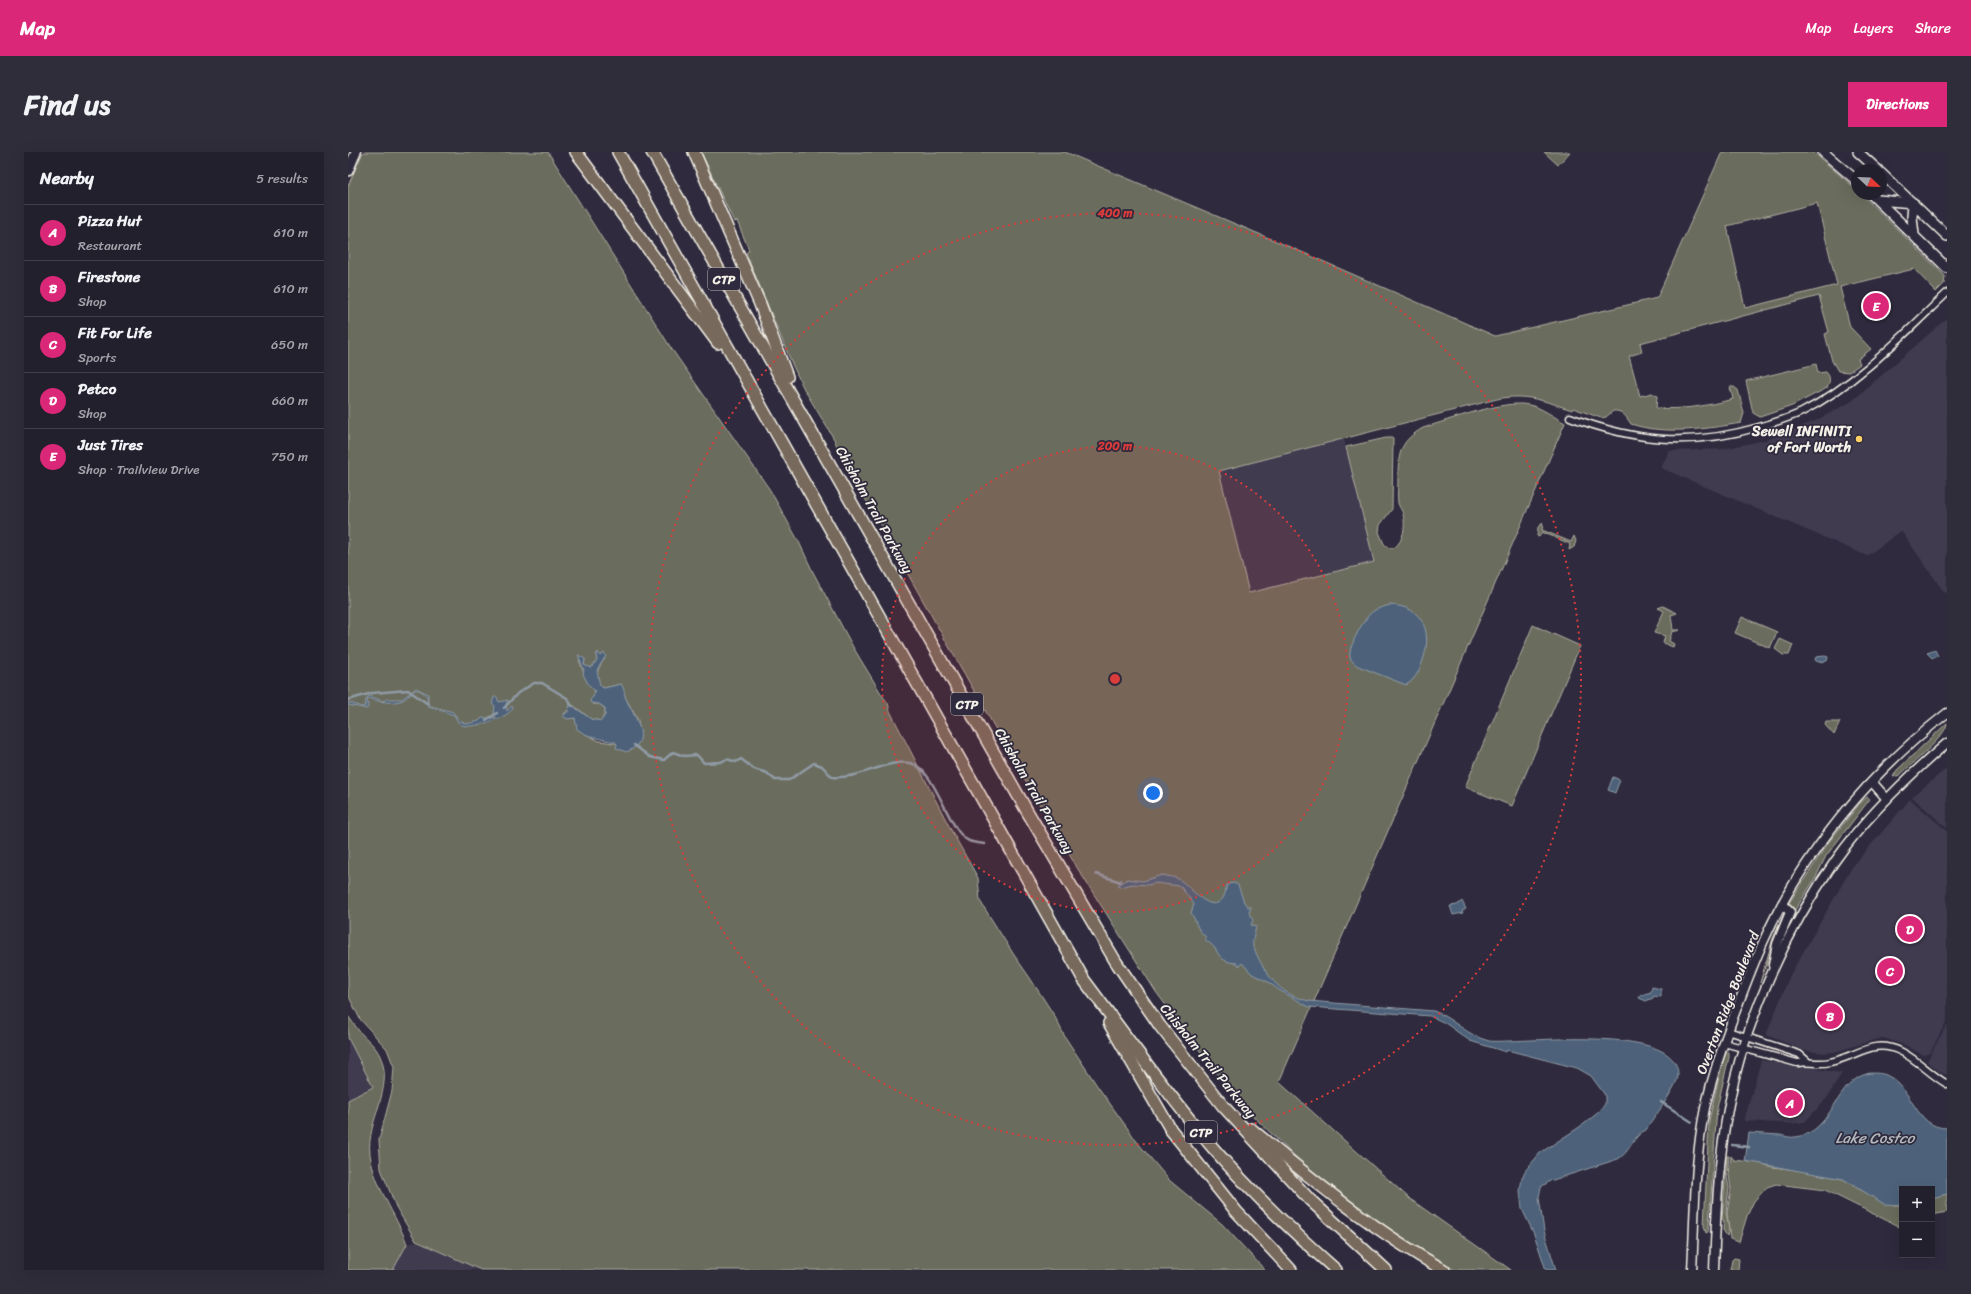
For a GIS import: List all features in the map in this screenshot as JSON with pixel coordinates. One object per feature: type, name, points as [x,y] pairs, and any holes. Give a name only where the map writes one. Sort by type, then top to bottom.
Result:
[{"type":"highway","points":[[576,152],[747,382]]},
{"type":"highway","name":"CTP","points":[[618,152],[1084,980],[1170,1094],[1214,1148],[1265,1204],[1336,1270]]},
{"type":"highway","name":"Chisholm Trail Parkway","points":[[652,152],[798,405],[1098,933],[1141,1000],[1223,1106],[1309,1199],[1386,1270]]},
{"type":"highway","points":[[694,152],[760,304],[798,405]]},
{"type":"highway","points":[[1084,980],[1171,1130],[1236,1211],[1291,1270]]},
{"type":"highway","points":[[1223,1106],[1333,1196],[1417,1255],[1444,1270]]},
{"type":"main road","points":[[348,171],[356,152]]},
{"type":"main road","points":[[1823,152],[1851,176]]},
{"type":"main road","points":[[1858,152],[1871,164]]},
{"type":"main road","points":[[1887,179],[1947,236]]},
{"type":"main road","points":[[1887,199],[1913,203]]},
{"type":"main road","points":[[1877,200],[1947,268]]},
{"type":"main road","points":[[1913,203],[1912,217],[1914,235]]},
{"type":"street","points":[[1570,417],[1598,428],[1625,435],[1679,440],[1711,438],[1773,423],[1802,412],[1841,387],[1867,366],[1947,293]]},
{"type":"street","name":"Overton Ridge Boulevard","points":[[1692,1270],[1695,1196],[1701,1136],[1708,1097],[1728,1031],[1757,956],[1795,880],[1835,824],[1872,782],[1921,735],[1947,713]]},
{"type":"street","points":[[1771,974],[1825,876],[1851,840],[1887,799],[1947,743]]},
{"type":"street","points":[[1872,782],[1887,799]]},
{"type":"street","points":[[1714,1270],[1721,1155],[1729,1103],[1744,1049],[1771,974],[1777,944],[1790,912],[1782,904]]},
{"type":"street","points":[[1728,1031],[1799,1054],[1807,1061]]},
{"type":"street","points":[[1724,1043],[1796,1063],[1807,1061],[1828,1063],[1860,1050],[1884,1046],[1897,1050],[1911,1058],[1935,1077],[1947,1084]]},
{"type":"shaded area","points":[[1947,318],[1947,593],[1944,592],[1901,531],[1867,556],[1661,468],[1669,451],[1723,449],[1769,439],[1815,421],[1852,401]]},
{"type":"shaded area","points":[[1344,439],[1374,562],[1249,593],[1219,471]]},
{"type":"shaded area","points":[[1947,768],[1947,828],[1912,797]]},
{"type":"shaded area","points":[[1910,799],[1947,831],[1947,1020],[1930,1053],[1923,1055],[1905,1045],[1883,1038],[1835,1052],[1824,1053],[1806,1051],[1766,1035],[1790,975],[1852,867]]},
{"type":"shaded area","points":[[1947,1024],[1947,1075],[1941,1073],[1927,1061]]},
{"type":"shaded area","points":[[348,1038],[373,1087],[348,1100]]},
{"type":"shaded area","points":[[1761,1060],[1842,1073],[1827,1098],[1805,1122],[1791,1124],[1744,1121]]},
{"type":"shaded area","points":[[416,1242],[481,1270],[393,1270],[407,1244]]},
{"type":"green space","points":[[363,152],[548,152],[671,348],[770,490],[799,542],[813,572],[853,647],[888,703],[890,711],[950,828],[978,878],[980,901],[1054,1015],[1065,1037],[1138,1143],[1169,1180],[1222,1224],[1265,1270],[481,1270],[416,1241],[396,1207],[381,1169],[379,1140],[392,1091],[394,1067],[387,1049],[360,1019],[348,995],[348,186]],"holes":[[[602,655],[605,659],[598,669],[598,682],[604,688],[621,684],[625,697],[638,720],[640,738],[636,746],[599,741],[584,733],[575,718],[570,718],[564,714],[573,705],[591,719],[601,721],[605,713],[605,708],[599,704],[593,704],[595,691],[588,684],[579,660],[585,659],[584,665],[591,668],[597,660],[596,657]]]},
{"type":"green space","points":[[701,152],[1065,152],[1495,336],[1657,298],[1722,152],[1813,152],[1851,185],[1851,200],[1867,200],[1945,276],[1944,284],[1936,292],[1914,269],[1840,287],[1850,327],[1871,349],[1858,359],[1860,364],[1849,372],[1838,371],[1832,361],[1825,334],[1829,332],[1819,296],[1640,343],[1642,352],[1629,356],[1640,396],[1652,393],[1657,396],[1656,408],[1694,407],[1733,399],[1730,387],[1734,387],[1738,390],[1744,413],[1741,423],[1686,430],[1657,429],[1631,424],[1624,414],[1616,411],[1613,411],[1606,417],[1601,418],[1573,408],[1572,410],[1535,399],[1526,397],[1507,397],[1219,471],[1249,593],[1374,562],[1346,447],[1386,438],[1393,438],[1392,509],[1380,525],[1379,532],[1384,544],[1389,548],[1394,548],[1402,537],[1404,528],[1403,514],[1398,504],[1398,469],[1400,455],[1405,443],[1415,433],[1423,428],[1477,411],[1519,404],[1538,408],[1565,423],[1279,1082],[1410,1199],[1511,1270],[1455,1270],[1390,1231],[1323,1181],[1252,1115],[1224,1083],[1156,992],[1076,866],[1007,749],[841,456],[834,439],[804,389],[746,253],[749,250],[737,221],[734,222]],"holes":[[[1817,203],[1837,285],[1745,308],[1727,226]]]},
{"type":"green space","points":[[1544,152],[1570,152],[1558,165]]},
{"type":"green space","points":[[1816,364],[1818,373],[1826,372],[1829,376],[1827,388],[1792,406],[1760,417],[1753,413],[1746,381]]},
{"type":"green space","points":[[1543,523],[1542,530],[1571,542],[1574,536],[1576,541],[1574,547],[1569,550],[1570,544],[1542,532],[1539,537],[1537,536],[1538,527]]},
{"type":"green space","points":[[1663,606],[1677,613],[1671,615],[1673,630],[1680,630],[1672,632],[1669,641],[1674,644],[1673,647],[1663,643],[1665,636],[1654,633],[1664,611],[1658,608]]},
{"type":"green space","points":[[1742,617],[1777,632],[1770,648],[1735,633]]},
{"type":"green space","points":[[1533,625],[1580,646],[1512,806],[1465,787]]},
{"type":"green space","points":[[1780,639],[1793,645],[1789,655],[1783,655],[1775,649]]},
{"type":"green space","points":[[1826,722],[1840,722],[1834,735],[1825,725]]},
{"type":"green space","points":[[1947,723],[1945,729],[1935,743],[1900,775],[1893,777],[1897,770]]},
{"type":"green space","points":[[1867,797],[1870,799],[1826,856],[1815,879],[1791,916],[1789,903],[1828,843],[1861,802]]},
{"type":"green space","points":[[1785,913],[1760,983],[1773,938]]},
{"type":"green space","points":[[348,1016],[359,1031],[376,1049],[384,1068],[382,1092],[372,1129],[370,1154],[376,1177],[407,1244],[393,1270],[348,1270],[348,1100],[373,1087],[348,1038]]},
{"type":"green space","points":[[1727,1052],[1729,1052],[1729,1057],[1717,1108],[1709,1224],[1708,1232],[1706,1233],[1704,1226],[1709,1121],[1723,1059]]},
{"type":"green space","points":[[1727,1156],[1729,1156],[1727,1177],[1729,1188],[1726,1211],[1729,1230],[1727,1236],[1723,1230],[1724,1221],[1722,1219]]},
{"type":"green space","points":[[1731,1156],[1734,1160],[1805,1171],[1843,1179],[1857,1188],[1894,1205],[1899,1205],[1899,1227],[1825,1190],[1776,1184],[1767,1187],[1754,1201],[1747,1216],[1739,1242],[1730,1239],[1727,1213],[1731,1189],[1729,1175]]},
{"type":"green space","points":[[1947,1194],[1947,1212],[1935,1214],[1935,1197]]},
{"type":"green space","points":[[1734,1258],[1739,1259],[1738,1270],[1730,1270],[1732,1260]]},
{"type":"water","points":[[1390,605],[1411,610],[1418,616],[1426,632],[1427,642],[1422,663],[1414,678],[1406,685],[1358,666],[1350,657],[1351,647],[1354,640],[1361,626],[1369,615],[1380,608]]},
{"type":"water","points":[[1935,650],[1938,656],[1932,658],[1927,653]]},
{"type":"water","points":[[598,652],[600,656],[604,653],[606,656],[597,670],[600,686],[604,688],[621,684],[639,726],[641,734],[640,741],[635,747],[626,752],[616,748],[617,744],[615,742],[595,738],[577,729],[575,718],[568,719],[562,716],[568,712],[570,704],[591,719],[601,721],[605,715],[605,708],[599,704],[591,703],[590,700],[595,691],[588,684],[583,674],[584,670],[578,655],[585,659],[584,665],[591,668],[597,660],[596,655]]},
{"type":"water","points":[[1816,657],[1828,657],[1827,661],[1818,662],[1815,660]]},
{"type":"water","points":[[416,688],[428,694],[428,703],[431,706],[453,712],[459,720],[466,724],[479,721],[482,718],[496,718],[494,713],[495,706],[492,704],[494,697],[497,697],[499,702],[508,700],[506,704],[507,711],[512,706],[513,708],[510,712],[492,721],[466,726],[459,723],[454,715],[428,706],[427,696],[418,690],[415,690],[403,700],[395,702],[376,701],[368,698],[367,709],[348,705],[348,703],[350,703],[365,707],[366,699],[369,696],[383,701],[387,699],[402,699]]},
{"type":"water","points":[[1613,777],[1620,780],[1615,793],[1608,790]]},
{"type":"water","points":[[1162,875],[1178,879],[1201,898],[1213,904],[1218,903],[1223,898],[1228,884],[1234,883],[1238,885],[1244,902],[1248,907],[1251,907],[1249,913],[1253,920],[1251,925],[1256,926],[1253,947],[1261,964],[1277,985],[1291,995],[1299,998],[1309,1001],[1434,1011],[1448,1018],[1474,1035],[1489,1041],[1596,1039],[1627,1042],[1654,1048],[1672,1059],[1678,1076],[1677,1081],[1646,1130],[1638,1136],[1626,1153],[1618,1159],[1550,1181],[1541,1187],[1539,1197],[1544,1231],[1556,1270],[1546,1270],[1534,1234],[1522,1209],[1520,1191],[1522,1178],[1525,1171],[1540,1153],[1584,1124],[1600,1111],[1605,1104],[1605,1095],[1591,1076],[1577,1068],[1507,1050],[1506,1052],[1470,1041],[1445,1023],[1430,1016],[1309,1007],[1252,974],[1242,963],[1239,966],[1237,963],[1230,962],[1221,957],[1214,947],[1206,941],[1205,936],[1198,928],[1191,913],[1194,904],[1180,886],[1155,883],[1148,885],[1133,884],[1120,887],[1118,886],[1121,879],[1124,882],[1127,879],[1143,881]]},
{"type":"water","points":[[1462,901],[1466,909],[1462,911],[1463,913],[1453,915],[1450,906],[1457,905]]},
{"type":"water","points":[[1652,987],[1661,989],[1661,997],[1654,996],[1646,1001],[1639,998],[1641,995],[1651,992]]},
{"type":"water","name":"Lake Costco","points":[[1870,1073],[1884,1074],[1888,1076],[1903,1089],[1921,1115],[1928,1122],[1936,1126],[1947,1128],[1947,1194],[1935,1197],[1935,1186],[1899,1186],[1899,1205],[1884,1204],[1843,1179],[1745,1161],[1749,1133],[1795,1137],[1808,1133],[1818,1126],[1849,1085],[1858,1078]]},
{"type":"waterway","points":[[504,708],[518,693],[534,683],[542,683],[567,698],[572,706]]},
{"type":"waterway","points":[[348,700],[372,693],[408,690],[428,704]]},
{"type":"waterway","points":[[486,720],[497,713]]},
{"type":"waterway","points":[[634,745],[650,757],[664,760],[673,752],[684,756],[697,755],[704,763],[721,762],[727,759],[736,762],[741,759],[754,769],[767,773],[775,780],[789,780],[814,763],[822,766],[832,777],[852,776],[891,764],[910,763],[919,767],[927,776],[955,826],[962,835],[969,841],[985,844]]},
{"type":"waterway","points":[[1096,874],[1121,882]]},
{"type":"waterway","points":[[1661,1102],[1692,1122]]},
{"type":"waterway","points":[[1732,1145],[1749,1147]]},
{"type":"place","name":"Just Tires","points":[[1876,306]]},
{"type":"place","name":"Sewell INFINITI of Fort Worth","points":[[1859,439]]},
{"type":"place","name":"Petco","points":[[1910,929]]},
{"type":"place","name":"Fit For Life","points":[[1890,971]]},
{"type":"place","name":"Firestone","points":[[1830,1016]]},
{"type":"place","name":"Pizza Hut","points":[[1790,1103]]}]
